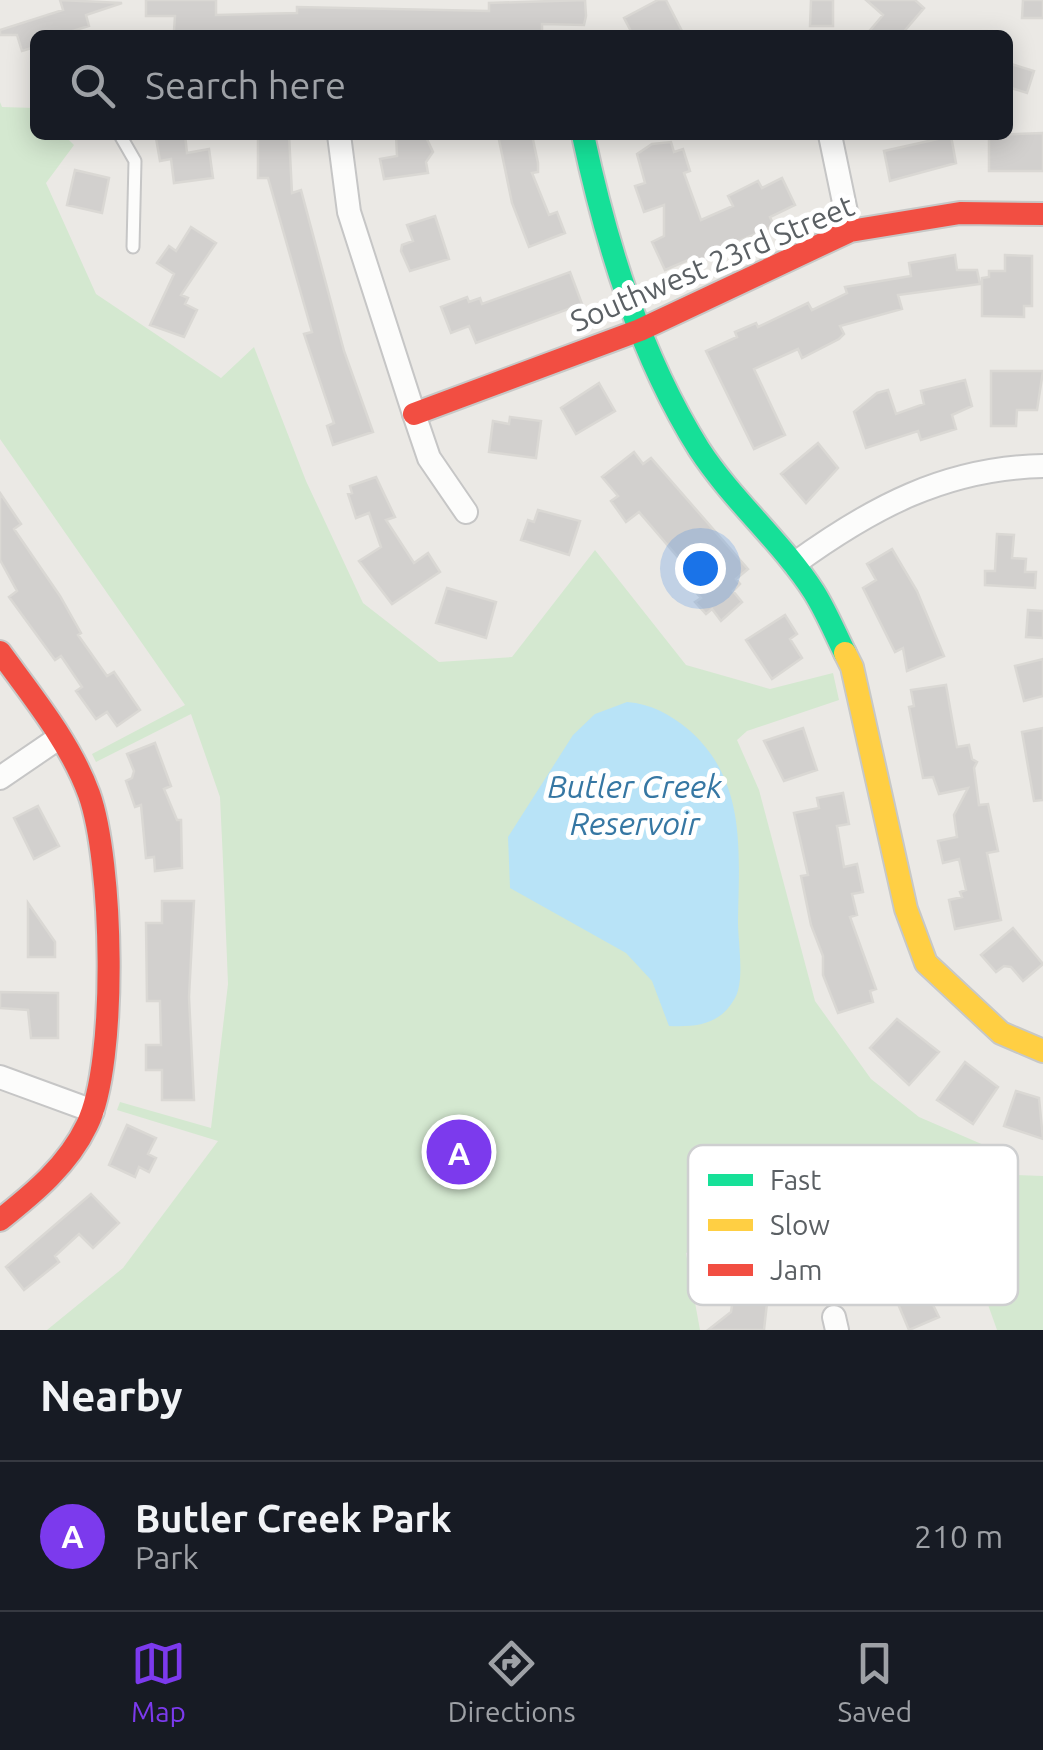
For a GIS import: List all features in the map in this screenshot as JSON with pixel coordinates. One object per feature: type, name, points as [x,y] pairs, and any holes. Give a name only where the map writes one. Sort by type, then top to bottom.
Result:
[{"type":"street","points":[[341,140],[349,212],[414,414],[429,458],[466,512]]},
{"type":"street","points":[[584,140],[594,188],[640,330],[685,428],[794,564],[834,627],[857,680],[906,909],[926,963],[1001,1033],[1043,1051]]},
{"type":"street","points":[[831,140],[850,232]]},
{"type":"street","name":"Southwest 23rd Street","points":[[414,414],[640,330],[850,232],[960,213],[1043,214]]},
{"type":"street","points":[[794,564],[843,529],[906,494],[998,469],[1043,466]]},
{"type":"street","points":[[0,652],[60,737],[98,821],[104,868],[102,1057],[94,1111],[64,1164],[0,1220]]},
{"type":"street","points":[[0,778],[60,737]]},
{"type":"street","points":[[0,1077],[94,1111]]},
{"type":"lane","points":[[123,140],[135,160],[133,247]]},
{"type":"green space","points":[[0,102],[2,107],[30,108],[30,140],[69,140],[74,145],[46,183],[96,294],[221,378],[254,347],[306,481],[363,603],[439,662],[512,657],[595,550],[686,665],[770,689],[833,673],[839,700],[747,731],[737,740],[759,790],[815,1001],[871,1079],[919,1117],[984,1145],[688,1145],[688,1305],[695,1305],[700,1330],[47,1330],[123,1268],[218,1141],[117,1110],[120,1102],[211,1128],[228,984],[220,797],[191,714],[96,762],[92,754],[185,705],[0,439]]},
{"type":"green space","points":[[1018,1175],[1043,1176],[1043,1330],[997,1330],[988,1305],[1018,1305]]},
{"type":"water","name":"Butler Creek Reservoir","points":[[627,702],[667,715],[708,750],[721,772],[736,818],[740,981],[729,1007],[715,1019],[698,1025],[669,1026],[652,981],[626,953],[510,888],[508,837],[573,735],[595,714]]},
{"type":"building","points":[[60,0],[122,3],[86,15],[89,26],[76,30],[30,30],[30,49],[22,51],[17,35],[0,35],[0,30],[63,10]]},
{"type":"building","points":[[146,0],[216,0],[216,15],[297,13],[297,7],[489,11],[489,3],[585,0],[586,16],[584,25],[542,24],[542,30],[174,30],[175,16],[146,16]]},
{"type":"building","points":[[658,0],[666,0],[681,30],[630,30],[624,18]]},
{"type":"building","points":[[811,0],[833,0],[833,26],[810,26]]},
{"type":"building","points":[[866,0],[915,0],[924,8],[905,30],[870,30],[883,15]]},
{"type":"building","points":[[1023,0],[1043,0],[1043,18],[1022,18]]},
{"type":"building","points":[[1013,65],[1034,71],[1027,93],[1013,89]]},
{"type":"building","points":[[1043,133],[1043,171],[989,171],[989,140],[1013,140],[1013,134]]},
{"type":"building","points":[[156,140],[186,140],[187,153],[209,149],[213,178],[174,183],[171,159],[160,161]]},
{"type":"building","points":[[258,140],[289,140],[292,193],[301,190],[344,351],[373,432],[333,445],[327,426],[334,423],[304,334],[312,332],[268,178],[258,178]]},
{"type":"building","points":[[396,140],[427,140],[433,152],[426,162],[428,173],[384,179],[380,159],[397,156]]},
{"type":"building","points":[[499,140],[533,140],[538,172],[532,173],[549,215],[557,212],[565,233],[529,247],[512,203]]},
{"type":"building","points":[[952,140],[956,163],[890,181],[884,151]]},
{"type":"building","points":[[671,142],[674,152],[683,149],[690,171],[684,173],[701,220],[733,206],[728,196],[758,181],[762,188],[782,178],[795,205],[770,217],[774,226],[716,251],[717,255],[698,263],[695,257],[665,270],[652,242],[664,236],[664,205],[644,212],[635,186],[645,183],[637,154],[652,144]]},
{"type":"building","points":[[75,170],[109,178],[102,213],[67,205]]},
{"type":"building","points":[[435,216],[449,259],[410,271],[401,251],[402,245],[413,241],[407,225]]},
{"type":"building","points":[[191,227],[216,243],[181,295],[188,298],[185,304],[197,310],[184,337],[150,325],[174,274],[157,263],[169,246],[176,251]]},
{"type":"building","points":[[955,255],[957,270],[977,270],[980,284],[898,295],[902,309],[840,326],[844,334],[839,339],[802,358],[798,349],[754,369],[785,435],[754,449],[706,351],[756,323],[758,327],[808,303],[812,310],[847,293],[845,287],[911,276],[909,263]]},
{"type":"building","points":[[1005,255],[1032,256],[1032,306],[1024,306],[1024,317],[982,316],[982,278],[989,277],[989,271],[1005,271]]},
{"type":"building","points":[[570,272],[582,304],[476,343],[469,326],[451,333],[441,307],[467,297],[469,302],[480,298],[482,304]]},
{"type":"building","points":[[991,371],[1043,371],[1037,410],[1017,410],[1016,426],[991,426]]},
{"type":"building","points":[[965,380],[972,406],[952,415],[956,429],[921,440],[918,431],[866,448],[854,412],[877,393],[888,390],[896,414],[924,404],[921,391]]},
{"type":"building","points":[[599,383],[615,411],[576,434],[561,408]]},
{"type":"building","points":[[510,417],[541,421],[536,458],[489,452],[493,421],[509,424]]},
{"type":"building","points":[[818,443],[838,468],[806,503],[781,474]]},
{"type":"building","points":[[634,452],[643,464],[651,458],[748,569],[736,579],[740,584],[733,591],[742,602],[721,621],[712,609],[706,614],[695,602],[701,598],[693,589],[700,583],[639,512],[626,522],[611,501],[618,496],[602,477]]},
{"type":"building","points":[[376,477],[395,517],[386,520],[414,563],[428,553],[440,572],[392,604],[359,561],[381,547],[369,513],[356,518],[348,494],[352,493],[350,486]]},
{"type":"building","points":[[0,493],[21,524],[14,529],[60,596],[81,633],[78,635],[107,676],[114,672],[140,710],[117,726],[107,712],[96,719],[76,691],[82,687],[61,656],[55,660],[9,597],[17,591],[0,560]]},
{"type":"building","points":[[538,510],[580,521],[569,555],[521,540],[528,520],[534,522]]},
{"type":"building","points":[[997,534],[1014,535],[1012,558],[1026,559],[1025,572],[1036,572],[1035,588],[985,585],[985,571],[995,571]]},
{"type":"building","points":[[892,549],[917,591],[944,656],[907,671],[903,648],[895,652],[863,588],[876,580],[867,564]]},
{"type":"building","points":[[447,588],[496,602],[486,638],[436,623]]},
{"type":"building","points":[[1028,610],[1043,611],[1043,638],[1026,637]]},
{"type":"building","points":[[785,615],[797,634],[790,639],[802,658],[772,679],[746,640]]},
{"type":"building","points":[[1043,659],[1043,696],[1024,701],[1015,666]]},
{"type":"building","points":[[946,685],[957,747],[969,745],[972,759],[977,762],[974,768],[979,805],[988,804],[998,851],[987,853],[1001,920],[955,929],[949,900],[962,897],[960,892],[966,890],[959,859],[943,863],[938,841],[957,837],[954,815],[968,788],[939,794],[933,777],[923,778],[909,707],[914,706],[911,690]]},
{"type":"building","points":[[803,728],[817,770],[784,781],[764,741]]},
{"type":"building","points":[[1043,728],[1043,800],[1034,801],[1022,732]]},
{"type":"building","points":[[155,743],[171,786],[164,789],[177,820],[181,820],[182,868],[155,871],[154,857],[146,858],[141,805],[135,807],[126,781],[134,771],[127,754]]},
{"type":"building","points":[[843,793],[849,824],[837,826],[844,867],[857,864],[863,892],[852,894],[857,915],[850,917],[876,989],[870,991],[873,1002],[838,1013],[823,975],[823,956],[811,925],[801,876],[808,875],[794,813],[819,808],[817,798]]},
{"type":"building","points":[[38,806],[59,846],[34,859],[14,818]]},
{"type":"building","points":[[162,901],[194,901],[189,997],[194,1100],[162,1100],[162,1070],[146,1070],[146,1045],[161,1045],[160,1001],[147,1001],[146,923],[162,923]]},
{"type":"building","points":[[28,903],[55,942],[55,957],[28,957]]},
{"type":"building","points":[[1013,928],[1043,964],[1023,981],[1011,967],[1004,966],[996,972],[981,955]]},
{"type":"building","points":[[0,992],[58,993],[58,1038],[31,1038],[28,1010],[0,1008]]},
{"type":"building","points":[[897,1019],[939,1052],[909,1085],[870,1048]]},
{"type":"building","points":[[965,1062],[998,1087],[973,1124],[937,1100]]},
{"type":"building","points":[[1016,1091],[1039,1098],[1043,1139],[1004,1126]]},
{"type":"building","points":[[127,1125],[156,1138],[148,1154],[156,1158],[149,1172],[139,1167],[135,1177],[109,1165]]},
{"type":"building","points":[[91,1194],[119,1223],[93,1248],[79,1234],[55,1256],[59,1262],[24,1290],[6,1267]]},
{"type":"building","points":[[732,1305],[767,1305],[764,1330],[708,1330],[731,1312]]},
{"type":"building","points":[[899,1305],[933,1305],[939,1317],[909,1330]]},
{"type":"traffic: fast","points":[[584,140],[614,257],[642,337],[678,413],[712,468],[814,592],[845,653]]},
{"type":"traffic: slow","points":[[845,653],[852,667],[906,909],[926,963],[1001,1033],[1043,1051]]},
{"type":"traffic: jam","points":[[414,414],[640,330],[850,231],[960,213],[1043,214]]},
{"type":"traffic: jam","points":[[0,652],[61,738],[89,794],[103,865],[109,961],[104,1056],[87,1125],[60,1166],[0,1220]]},
{"type":"place","name":"Butler Creek Park","points":[[459,1152]]}]
